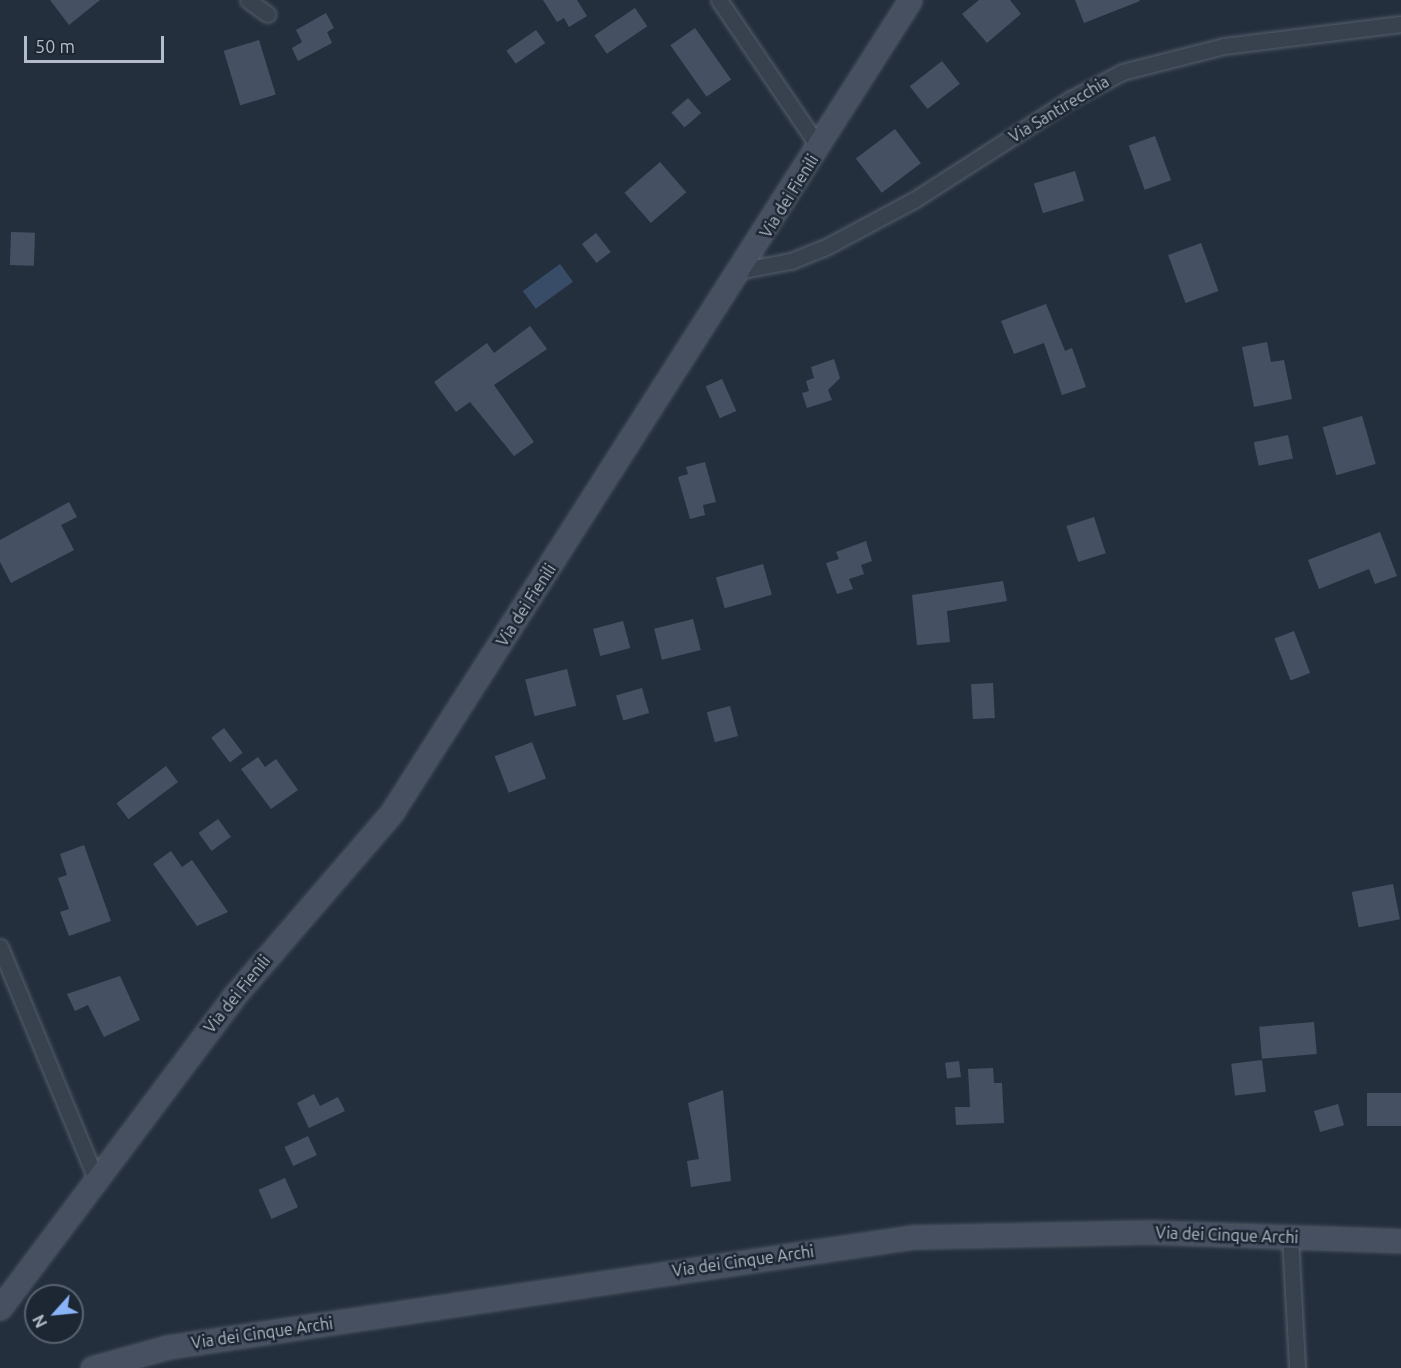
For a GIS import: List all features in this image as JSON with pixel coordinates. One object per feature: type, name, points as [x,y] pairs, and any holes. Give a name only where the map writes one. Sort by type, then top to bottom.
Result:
[{"type":"street","points":[[248,0],[267,14]]},
{"type":"street","points":[[719,0],[819,147]]},
{"type":"street","name":"Via dei Fienili","points":[[0,1308],[95,1176],[245,982],[388,819],[743,270],[910,0]]},
{"type":"street","name":"Via Santirecchia","points":[[743,270],[791,261],[824,248],[914,200],[1069,99],[1122,72],[1224,46],[1401,24]]},
{"type":"street","points":[[0,947],[95,1176]]},
{"type":"street","name":"Via dei Cinque Archi","points":[[92,1368],[168,1347],[913,1237],[1148,1232],[1401,1241]]},
{"type":"street","points":[[1290,1237],[1297,1368]]},
{"type":"water","points":[[560,264],[573,282],[536,309],[523,291]]},
{"type":"building","points":[[50,0],[100,0],[69,25]]},
{"type":"building","points":[[543,0],[577,0],[587,16],[569,27],[564,18],[557,22]]},
{"type":"building","points":[[979,0],[1010,0],[1021,14],[987,43],[962,14]]},
{"type":"building","points":[[1075,0],[1139,0],[1140,1],[1084,23]]},
{"type":"building","points":[[635,8],[647,26],[607,54],[594,35]]},
{"type":"building","points":[[326,13],[334,28],[327,32],[332,43],[298,61],[292,48],[302,42],[296,30]]},
{"type":"building","points":[[695,28],[731,80],[707,97],[670,45]]},
{"type":"building","points":[[536,30],[545,43],[516,64],[507,51]]},
{"type":"building","points":[[259,40],[276,95],[240,105],[224,51]]},
{"type":"building","points":[[942,61],[960,84],[928,109],[910,86]]},
{"type":"building","points":[[688,98],[701,113],[685,128],[671,112]]},
{"type":"building","points":[[895,129],[921,163],[882,193],[856,158]]},
{"type":"building","points":[[1155,136],[1171,180],[1145,190],[1129,146]]},
{"type":"building","points":[[660,162],[686,192],[651,223],[625,193]]},
{"type":"building","points":[[1075,171],[1084,201],[1043,213],[1034,184]]},
{"type":"building","points":[[11,232],[35,233],[34,266],[10,265]]},
{"type":"building","points":[[596,233],[611,252],[597,263],[582,244]]},
{"type":"building","points":[[1201,243],[1218,291],[1186,303],[1168,255]]},
{"type":"building","points":[[1046,304],[1065,351],[1072,348],[1086,387],[1062,395],[1044,343],[1014,354],[1001,321]]},
{"type":"building","points":[[530,326],[547,349],[494,385],[534,442],[514,456],[470,402],[456,412],[434,382],[487,343],[494,353]]},
{"type":"building","points":[[1267,342],[1271,362],[1284,360],[1292,399],[1254,407],[1242,347]]},
{"type":"building","points":[[834,359],[840,378],[828,390],[832,400],[807,408],[802,393],[809,391],[806,381],[814,378],[811,367]]},
{"type":"building","points":[[722,379],[736,411],[720,418],[706,386]]},
{"type":"building","points":[[1362,416],[1376,464],[1336,475],[1323,427]]},
{"type":"building","points":[[1288,435],[1293,458],[1259,466],[1254,442]]},
{"type":"building","points":[[705,462],[716,502],[703,505],[705,515],[690,519],[678,477],[688,474],[686,467]]},
{"type":"building","points":[[69,502],[77,517],[61,525],[74,550],[11,583],[0,562],[0,540]]},
{"type":"building","points":[[1094,517],[1106,553],[1078,562],[1066,526]]},
{"type":"building","points":[[1380,532],[1397,576],[1375,584],[1369,569],[1319,589],[1308,560]]},
{"type":"building","points":[[866,541],[872,561],[861,565],[864,574],[849,579],[853,589],[837,594],[826,563],[839,559],[836,552]]},
{"type":"building","points":[[763,564],[772,595],[725,608],[716,578]]},
{"type":"building","points":[[1003,581],[1007,601],[947,611],[950,642],[917,645],[912,595]]},
{"type":"building","points":[[693,619],[701,650],[662,660],[654,629]]},
{"type":"building","points":[[623,621],[630,648],[600,656],[593,629]]},
{"type":"building","points":[[1294,631],[1310,673],[1291,681],[1274,639]]},
{"type":"building","points":[[567,669],[576,706],[534,716],[525,679]]},
{"type":"building","points":[[993,683],[995,718],[973,719],[971,684]]},
{"type":"building","points":[[642,688],[649,713],[623,720],[616,695]]},
{"type":"building","points":[[730,706],[738,736],[715,742],[707,712]]},
{"type":"building","points":[[224,728],[243,753],[230,762],[211,738]]},
{"type":"building","points":[[532,742],[546,778],[509,793],[495,756]]},
{"type":"building","points":[[258,757],[265,767],[276,759],[298,790],[271,809],[241,769]]},
{"type":"building","points":[[166,766],[178,782],[129,819],[116,803]]},
{"type":"building","points":[[218,819],[231,837],[212,851],[199,833]]},
{"type":"building","points":[[84,845],[111,921],[69,936],[60,912],[69,909],[58,878],[67,875],[60,854]]},
{"type":"building","points":[[171,851],[182,867],[192,860],[228,912],[197,926],[153,864]]},
{"type":"building","points":[[1393,884],[1400,919],[1359,927],[1352,892]]},
{"type":"building","points":[[120,976],[140,1020],[104,1037],[88,1005],[75,1011],[67,994]]},
{"type":"building","points":[[1314,1022],[1317,1054],[1262,1059],[1259,1027]]},
{"type":"building","points":[[1262,1060],[1266,1092],[1235,1096],[1231,1064]]},
{"type":"building","points":[[959,1061],[961,1077],[947,1079],[945,1063]]},
{"type":"building","points":[[993,1068],[994,1083],[1002,1083],[1004,1123],[956,1125],[955,1107],[970,1107],[968,1069]]},
{"type":"building","points":[[723,1090],[731,1181],[691,1187],[687,1161],[699,1159],[688,1103]]},
{"type":"building","points":[[1367,1093],[1401,1093],[1401,1126],[1367,1126]]},
{"type":"building","points":[[314,1094],[320,1106],[338,1097],[345,1111],[309,1128],[297,1103]]},
{"type":"building","points":[[1338,1104],[1344,1125],[1320,1132],[1314,1111]]},
{"type":"building","points":[[308,1136],[317,1155],[293,1166],[284,1147]]},
{"type":"building","points":[[285,1178],[298,1207],[272,1219],[259,1190]]}]
